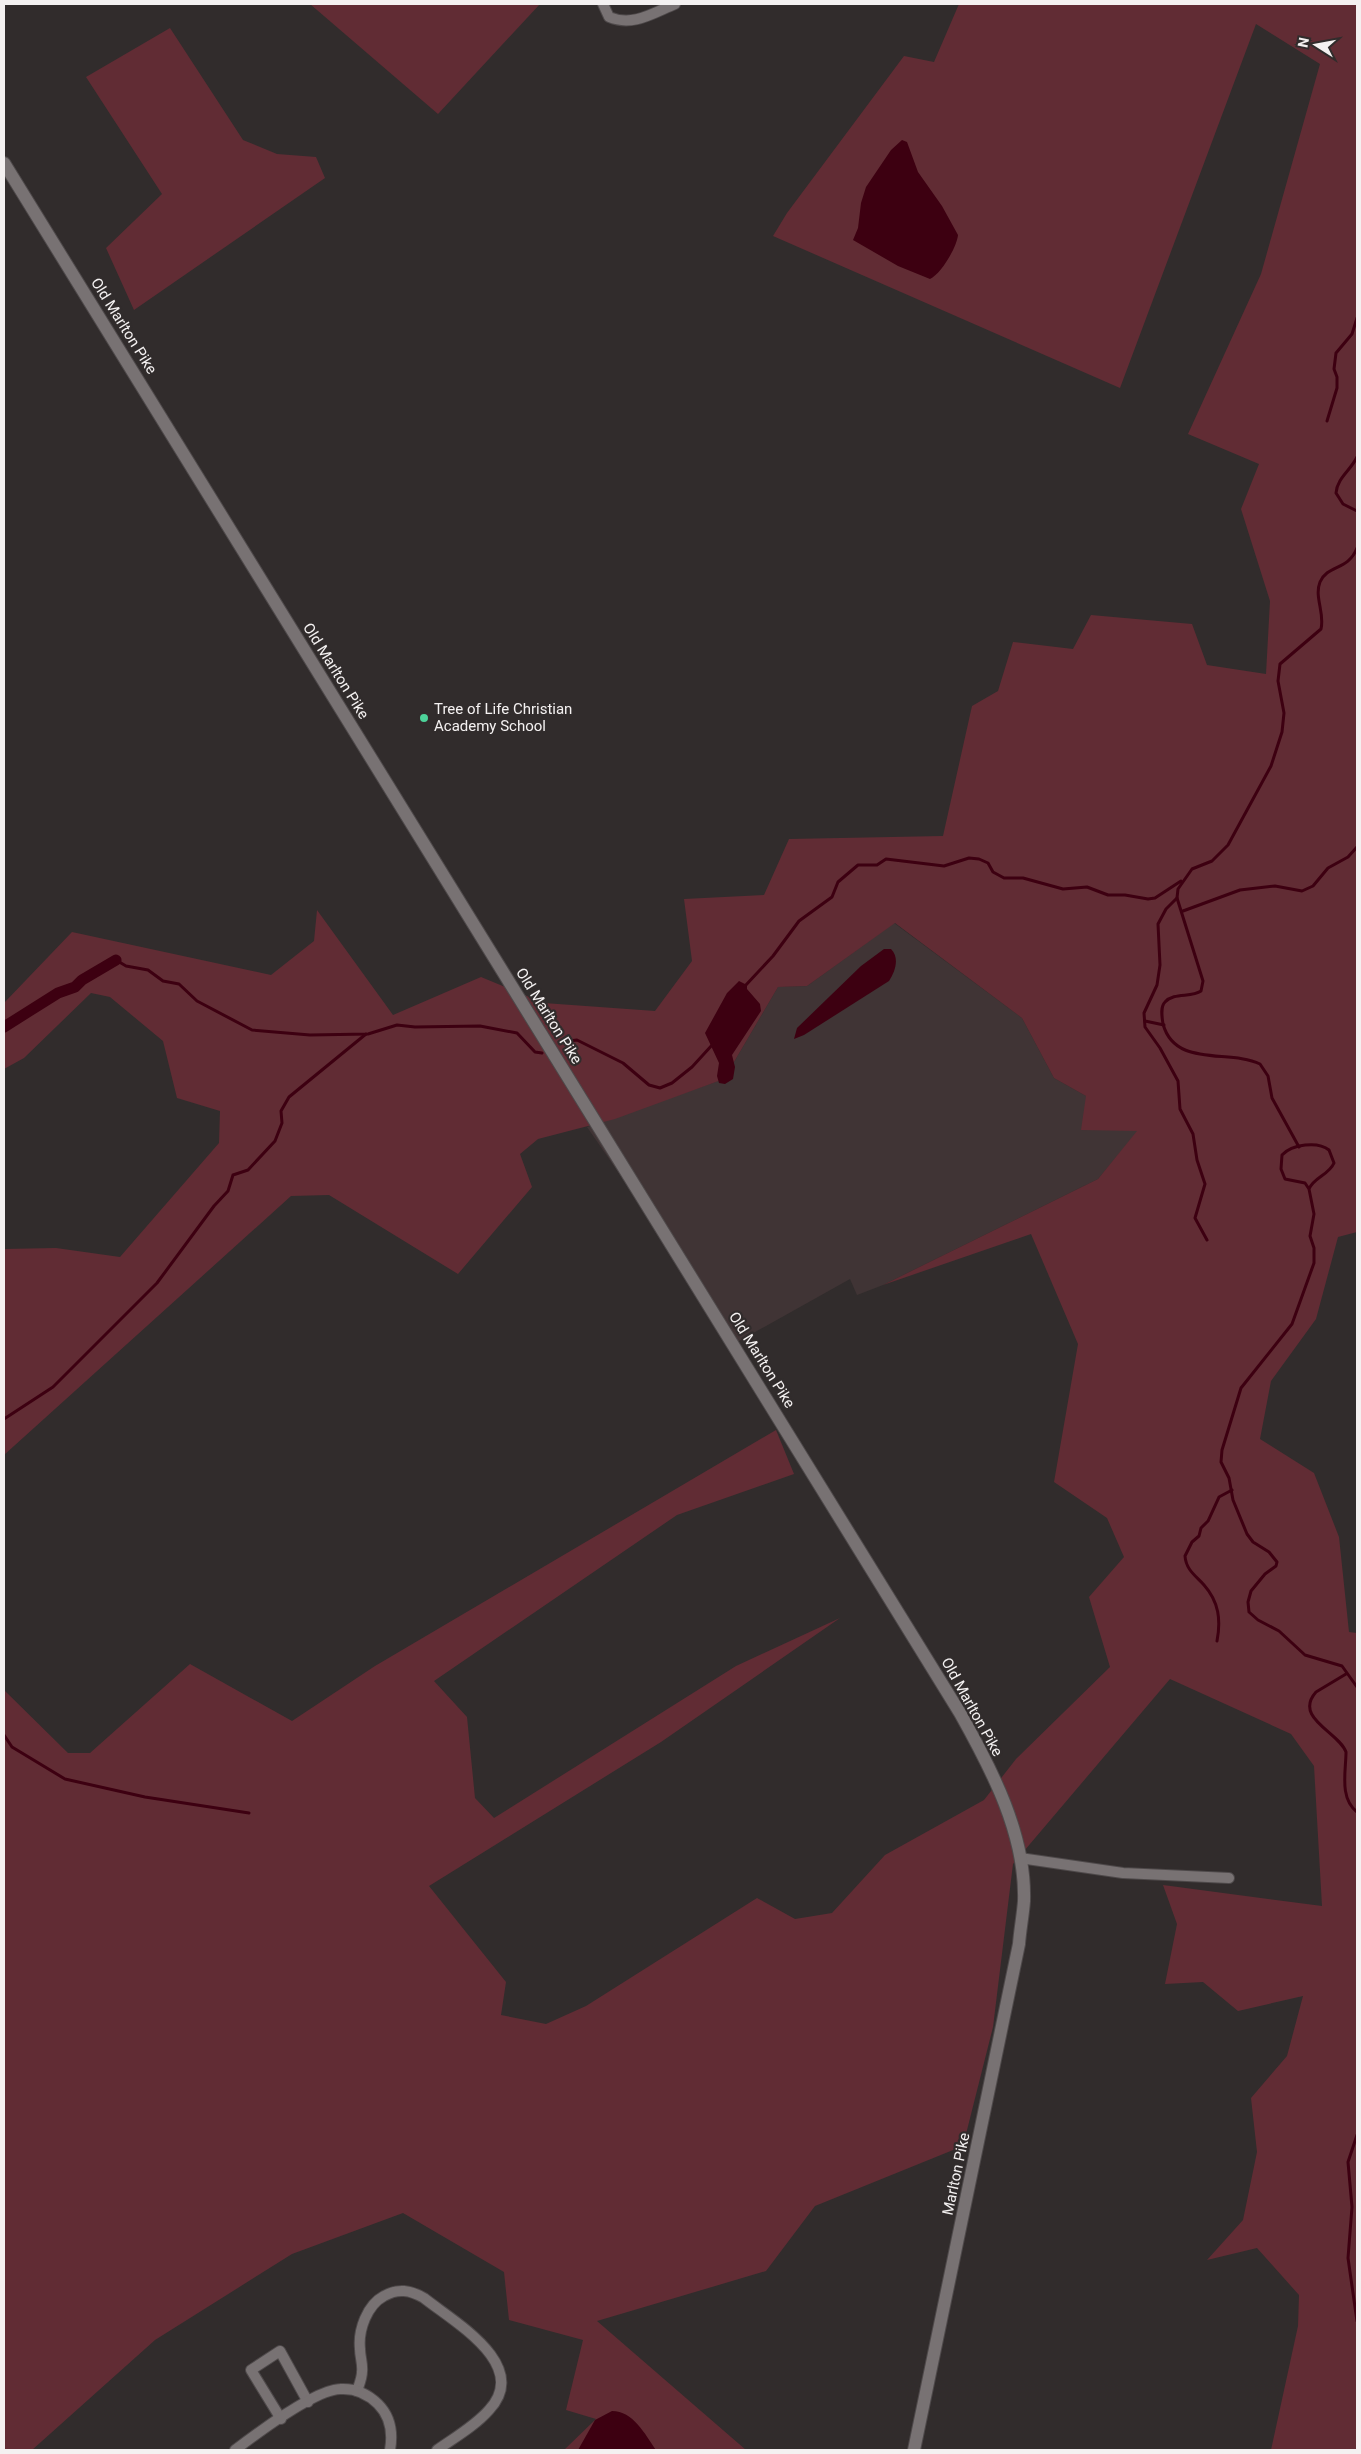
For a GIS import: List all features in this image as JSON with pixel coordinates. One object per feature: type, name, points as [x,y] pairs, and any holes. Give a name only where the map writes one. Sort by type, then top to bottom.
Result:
[{"type":"street","points":[[603,4],[604,11],[609,17],[622,22],[630,22],[676,4]]},
{"type":"street","name":"Old Marlton Pike","points":[[4,163],[960,1713],[1003,1799],[1020,1858],[1024,1903]]},
{"type":"street","points":[[1020,1858],[1123,1873],[1229,1878]]},
{"type":"street","name":"Marlton Pike","points":[[914,2450],[1013,1973],[1024,1903]]},
{"type":"street","points":[[357,2390],[362,2374],[359,2347],[363,2325],[372,2305],[391,2292],[402,2290],[413,2292],[424,2298],[485,2346],[494,2356],[500,2377],[500,2391],[495,2403],[488,2412],[437,2450]]},
{"type":"street","points":[[281,2419],[251,2370],[280,2351],[308,2402]]},
{"type":"street","points":[[234,2450],[308,2402],[328,2391],[340,2388],[357,2390],[373,2399],[388,2417],[392,2439],[390,2450]]},
{"type":"shaded area","points":[[310,4],[540,4],[438,114]]},
{"type":"shaded area","points":[[959,4],[1357,4],[1357,1232],[1338,1237],[1316,1319],[1271,1381],[1260,1439],[1314,1473],[1339,1537],[1349,1632],[1357,1633],[1357,2450],[1271,2450],[1298,2326],[1299,2295],[1257,2248],[1207,2260],[1243,2220],[1257,2152],[1251,2098],[1287,2056],[1303,1996],[1238,2011],[1203,1982],[1165,1984],[1177,1924],[1163,1885],[1322,1906],[1314,1766],[1291,1734],[1170,1679],[1013,1864],[993,2027],[963,2146],[815,2206],[766,2271],[597,2321],[746,2450],[564,2450],[596,2419],[566,2410],[583,2340],[509,2320],[504,2272],[403,2213],[292,2254],[155,2340],[32,2450],[4,2450],[4,1690],[68,1753],[90,1753],[190,1664],[292,1721],[375,1666],[776,1430],[794,1474],[677,1515],[434,1681],[467,1717],[475,1798],[494,1818],[736,1666],[840,1618],[661,1742],[429,1886],[506,1982],[501,2015],[546,2024],[586,2006],[757,1898],[795,1919],[832,1913],[885,1855],[984,1800],[1016,1759],[1110,1667],[1089,1597],[1124,1557],[1107,1518],[1054,1482],[1078,1344],[1031,1234],[883,1285],[1098,1179],[1137,1131],[1081,1130],[1086,1096],[1054,1078],[1022,1018],[895,923],[807,986],[778,987],[724,1079],[615,1119],[538,1139],[520,1154],[532,1187],[458,1274],[329,1195],[291,1196],[4,1455],[4,1249],[56,1248],[120,1257],[219,1143],[220,1111],[177,1098],[163,1041],[110,997],[91,993],[24,1058],[4,1069],[4,1003],[72,932],[271,975],[314,941],[317,910],[393,1015],[481,977],[544,1003],[655,1011],[692,961],[684,899],[764,895],[789,839],[943,836],[972,706],[998,691],[1013,642],[1073,649],[1091,615],[1192,624],[1207,665],[1266,674],[1270,601],[1241,509],[1259,464],[1188,434],[1261,274],[1320,64],[1256,24],[1120,388],[773,236],[787,213],[904,56],[934,62]]},
{"type":"shaded area","points":[[170,28],[243,140],[277,154],[316,157],[325,178],[134,310],[106,248],[162,194],[86,77]]},
{"type":"shaded area","points":[[902,140],[907,142],[918,172],[942,206],[958,235],[948,260],[939,272],[930,279],[898,266],[853,240],[858,228],[861,203],[866,187],[891,150]]},
{"type":"shaded area","points":[[894,923],[1022,1018],[1054,1078],[1086,1096],[1138,1131],[1098,1179],[883,1285],[857,1295],[850,1279],[730,1346],[659,1231],[587,1127],[724,1079],[778,987],[807,986]]},
{"type":"shaded area","points":[[884,949],[891,949],[896,961],[895,969],[889,981],[804,1035],[794,1039],[797,1028],[861,966]]},
{"type":"shaded area","points":[[739,981],[747,985],[747,989],[760,1004],[761,1011],[732,1055],[735,1067],[733,1079],[725,1084],[719,1083],[717,1076],[719,1063],[705,1033],[727,993]]},
{"type":"shaded area","points":[[612,2411],[626,2415],[638,2424],[656,2450],[578,2450],[595,2420]]},
{"type":"waterway","points":[[1327,421],[1337,388],[1337,377],[1334,369],[1336,353],[1352,334],[1357,318]]},
{"type":"waterway","points":[[1357,457],[1339,483],[1336,493],[1343,504],[1357,511]]},
{"type":"waterway","points":[[1299,1147],[1272,1098],[1268,1076],[1260,1064],[1247,1060],[1204,1055],[1179,1047],[1169,1038],[1163,1024],[1162,1009],[1163,1004],[1173,997],[1201,991],[1203,981],[1177,898],[1178,889],[1192,869],[1212,861],[1228,845],[1271,766],[1282,732],[1284,713],[1278,681],[1280,664],[1321,629],[1322,617],[1318,593],[1320,582],[1328,572],[1349,560],[1357,548]]},
{"type":"waterway","points":[[1183,911],[1240,890],[1275,886],[1302,891],[1313,886],[1328,868],[1348,857],[1357,847]]},
{"type":"waterway","points":[[745,986],[773,956],[799,921],[832,897],[838,882],[858,865],[877,865],[886,859],[944,866],[969,858],[979,859],[988,863],[993,872],[1004,878],[1023,878],[1063,889],[1087,887],[1108,895],[1125,895],[1148,899],[1155,898],[1181,881]]},
{"type":"waterway","points":[[1177,898],[1166,909],[1158,924],[1160,965],[1157,985],[1144,1013],[1145,1027],[1160,1048],[1178,1081],[1180,1109],[1193,1134],[1197,1160],[1205,1184],[1195,1218],[1207,1240]]},
{"type":"waterway","points":[[116,960],[126,966],[148,970],[163,981],[179,984],[197,1001],[252,1030],[310,1035],[368,1034],[397,1025],[415,1027],[480,1026],[517,1033],[535,1052],[542,1053]]},
{"type":"waterway","points":[[4,1027],[58,993],[75,987],[82,980],[116,960]]},
{"type":"waterway","points":[[1145,1021],[1164,1025]]},
{"type":"waterway","points":[[4,1419],[53,1387],[157,1283],[214,1206],[228,1191],[233,1175],[248,1170],[275,1141],[282,1123],[281,1111],[289,1097],[366,1034]]},
{"type":"waterway","points":[[561,1042],[577,1040],[623,1063],[649,1085],[660,1088],[672,1083],[692,1067],[713,1044]]},
{"type":"waterway","points":[[1309,1189],[1334,1163],[1329,1150],[1318,1145],[1298,1146],[1286,1151],[1282,1155],[1281,1169],[1285,1179],[1305,1183],[1309,1189],[1314,1214],[1310,1236],[1314,1248],[1314,1263],[1292,1324],[1241,1388],[1222,1450],[1221,1462],[1229,1478],[1233,1500],[1247,1534],[1253,1542],[1269,1552],[1277,1562],[1276,1566],[1265,1574],[1251,1591],[1248,1602],[1249,1612],[1258,1620],[1279,1631],[1305,1655],[1342,1666],[1357,1687]]},
{"type":"waterway","points":[[1217,1641],[1219,1619],[1216,1605],[1209,1591],[1189,1569],[1185,1556],[1192,1542],[1199,1536],[1201,1528],[1208,1521],[1219,1497],[1232,1490]]},
{"type":"waterway","points":[[1346,1674],[1316,1692],[1310,1701],[1310,1710],[1314,1717],[1342,1745],[1346,1752],[1346,1792],[1351,1806],[1357,1812]]},
{"type":"waterway","points":[[4,1735],[12,1747],[65,1779],[145,1797],[249,1813]]},
{"type":"waterway","points":[[1357,2135],[1348,2162],[1352,2207],[1348,2258],[1357,2321]]},
{"type":"place","name":"Tree of Life Christian Academy School","points":[[424,718]]}]
